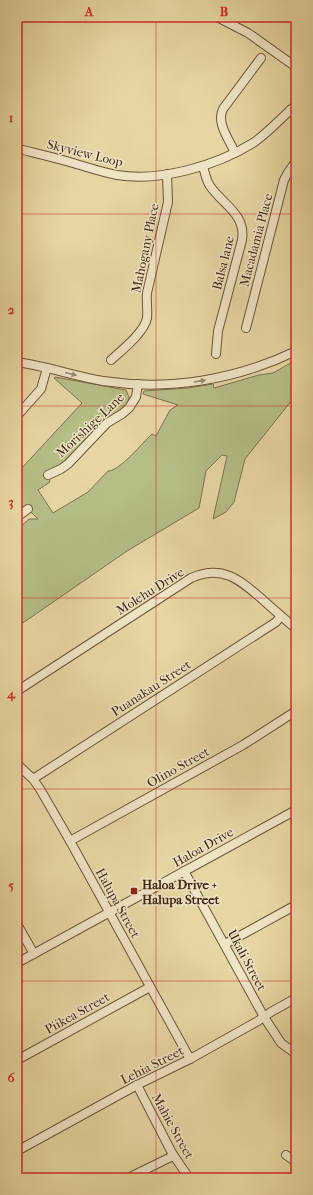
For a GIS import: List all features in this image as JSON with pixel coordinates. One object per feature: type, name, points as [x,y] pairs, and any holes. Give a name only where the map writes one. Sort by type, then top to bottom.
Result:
[{"type":"street","points":[[217,17],[248,33],[296,67]]},
{"type":"street","points":[[235,153],[222,125],[221,114],[223,108],[261,58]]},
{"type":"street","name":"Skyview Loop","points":[[17,150],[23,150],[118,175],[142,176],[167,174],[203,166],[235,153],[254,142],[294,110]]},
{"type":"street","name":"Macadamia Place","points":[[246,328],[284,180],[288,171],[296,161]]},
{"type":"street","name":"Balsa lane","points":[[203,166],[210,186],[236,213],[240,219],[243,229],[242,240],[218,331],[216,354]]},
{"type":"street","name":"Mahogany Place","points":[[111,360],[140,332],[146,322],[147,293],[168,202],[167,174]]},
{"type":"street","points":[[17,358],[47,368],[103,380],[138,384],[154,384],[188,383],[225,376],[254,369],[296,351]]},
{"type":"street","points":[[17,362],[34,364]]},
{"type":"street","points":[[18,414],[40,389],[47,368]]},
{"type":"street","name":"Morishige Lane","points":[[48,475],[68,464],[107,423],[129,408],[136,397],[138,384]]},
{"type":"street","points":[[17,517],[28,509]]},
{"type":"street","name":"Molehu Drive","points":[[17,691],[197,576],[210,573],[218,573],[235,578],[296,629]]},
{"type":"street","name":"Puanakau Street","points":[[33,779],[276,622],[281,616]]},
{"type":"street","name":"Olino Street","points":[[70,841],[243,745],[296,711]]},
{"type":"street","name":"Halupa Street","points":[[17,764],[33,779],[70,841],[190,1059]]},
{"type":"street","name":"Haloa Drive","points":[[17,963],[296,810]]},
{"type":"street","name":"Ukali Street","points":[[184,871],[280,1044],[296,1054]]},
{"type":"street","points":[[225,944],[296,905]]},
{"type":"street","points":[[17,924],[34,954]]},
{"type":"street","name":"Piikea Street","points":[[17,1060],[150,987]]},
{"type":"street","name":"Lehia Street","points":[[17,1151],[137,1085],[190,1059],[296,998]]},
{"type":"street","name":"Mahie Street","points":[[137,1085],[174,1156],[189,1178]]},
{"type":"street","points":[[286,1155],[296,1162]]},
{"type":"street","points":[[128,1178],[174,1156]]},
{"type":"green space","points":[[296,360],[296,395],[245,459],[234,502],[226,512],[213,519],[227,456],[222,455],[206,471],[199,508],[127,551],[17,627],[17,530],[29,519],[38,519],[28,509],[17,516],[17,472],[82,403],[54,378],[55,377],[126,390],[129,397],[129,408],[68,464],[48,475],[50,482],[38,490],[53,513],[88,492],[108,471],[113,470],[125,462],[152,434],[156,436],[170,410],[178,405],[143,394],[144,391],[188,388],[213,384],[214,388],[259,375],[273,373]]},
{"type":"place","name":"Haloa Drive + Halupa Street","points":[[134,891]]}]
